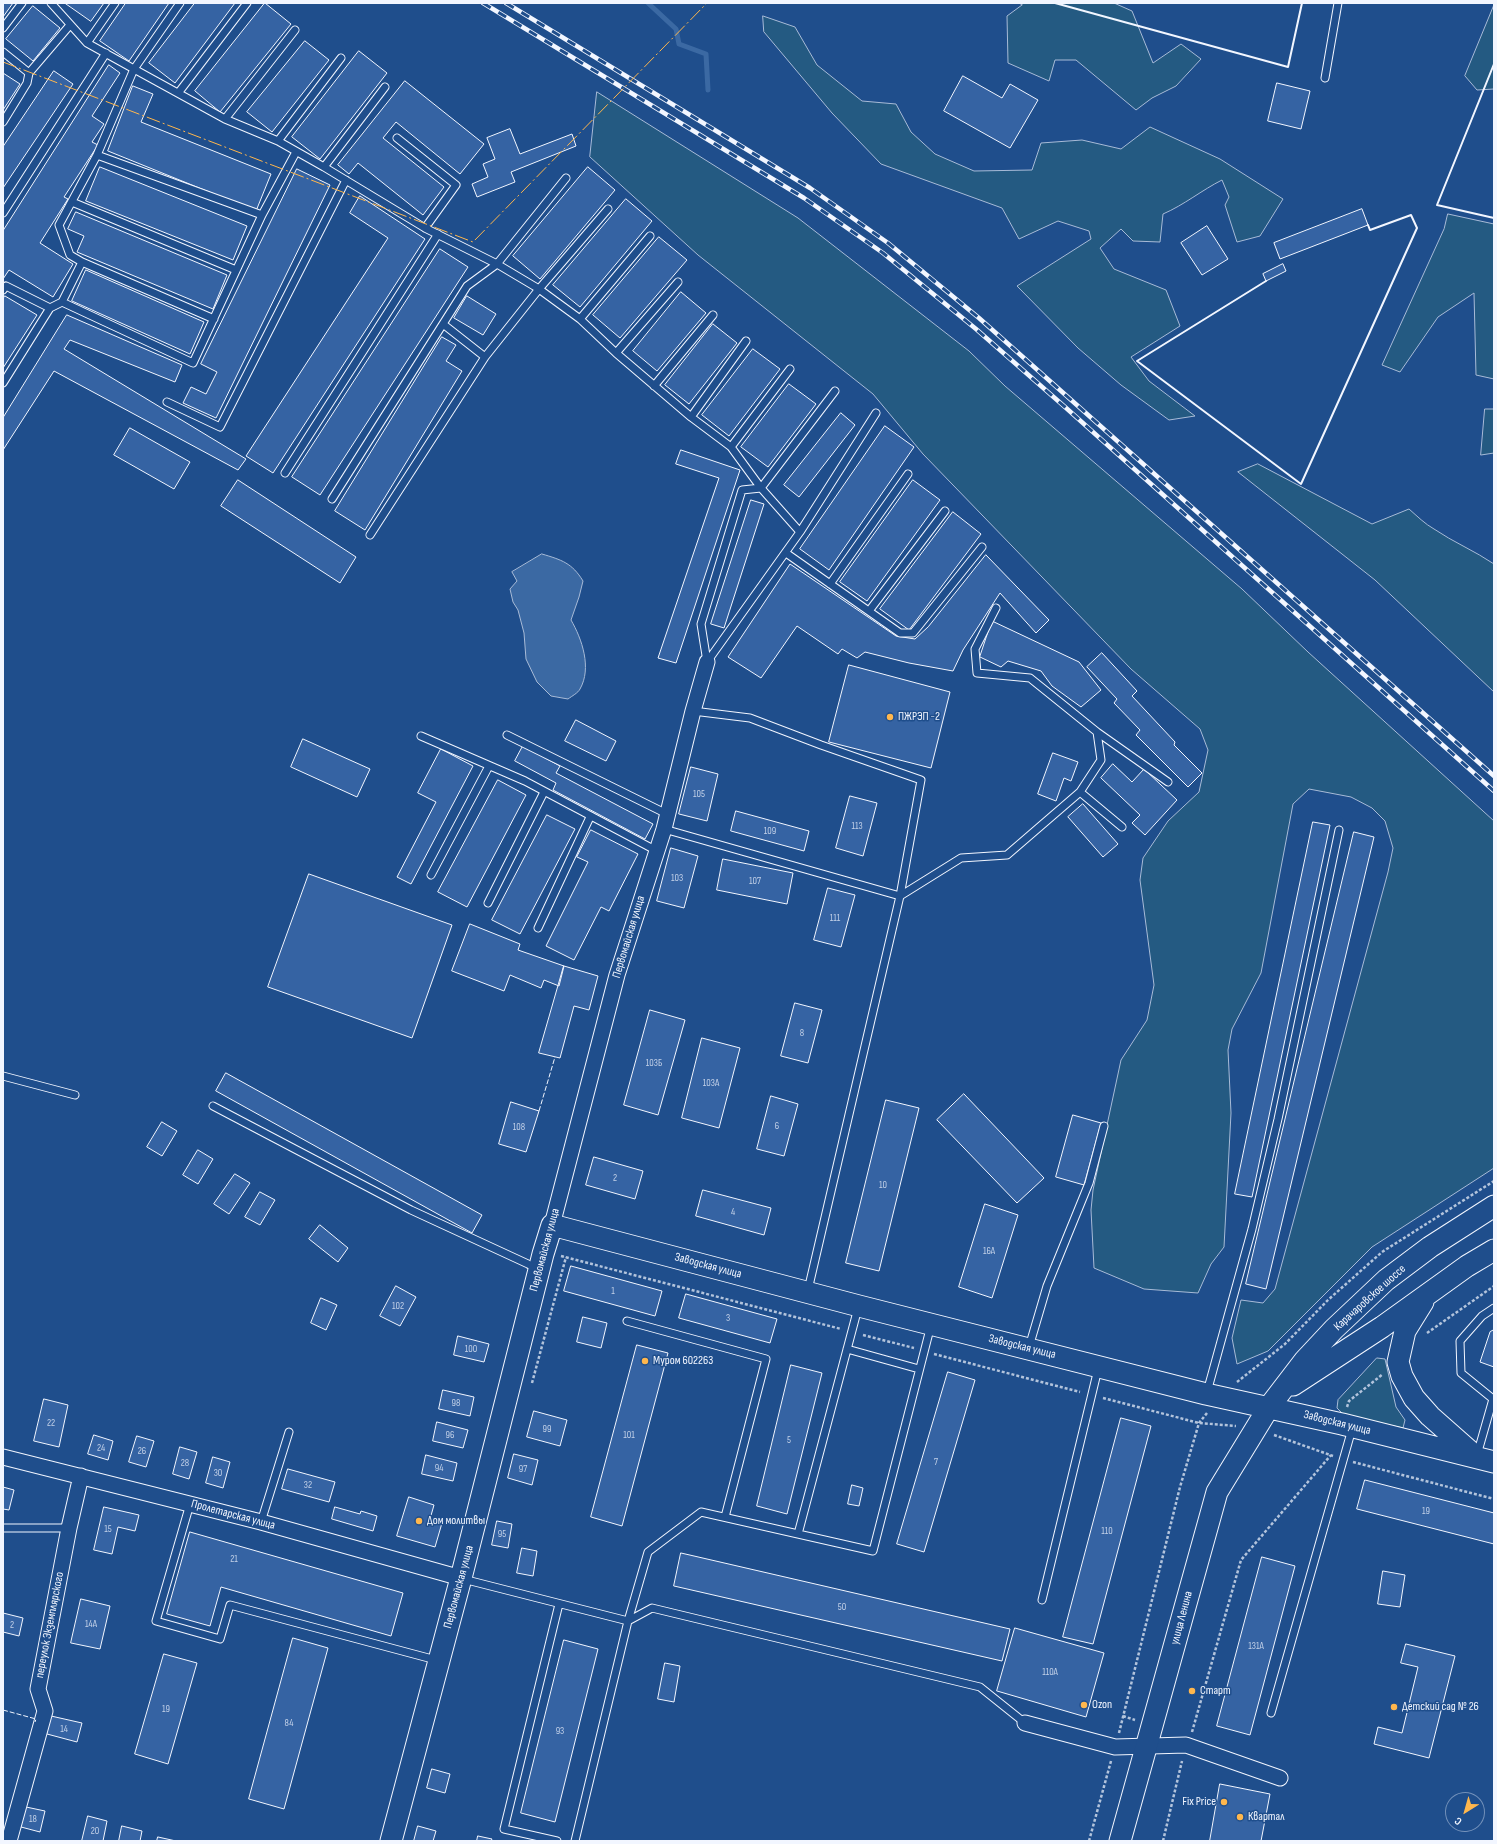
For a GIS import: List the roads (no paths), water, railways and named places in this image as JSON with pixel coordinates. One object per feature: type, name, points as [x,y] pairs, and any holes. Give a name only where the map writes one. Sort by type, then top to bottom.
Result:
[{"type":"street","name":"Первомайская улица","points":[[391,1841],[461,1578],[541,1262],[617,975],[665,821],[707,662]]},
{"type":"street","name":"Карачаровское шоссе","points":[[1275,1400],[1305,1360],[1334,1329],[1386,1280],[1430,1247],[1494,1206]]},
{"type":"street","name":"Заводская улица","points":[[552,1225],[808,1293],[1206,1394],[1275,1400],[1353,1427],[1485,1459]]},
{"type":"street","name":"Карачаровское шоссе","points":[[1275,1400],[1382,1327],[1429,1292],[1494,1250]]},
{"type":"street","points":[[1429,1292],[1405,1331],[1398,1362],[1402,1376],[1414,1398],[1430,1416],[1485,1459]]},
{"type":"street","points":[[1334,1329],[1330,1339],[1332,1345],[1337,1349],[1347,1350]]},
{"type":"street","name":"улица Ленина","points":[[1120,1841],[1217,1492],[1255,1428],[1275,1400]]},
{"type":"street","name":"Пролетарская улица","points":[[3,1457],[261,1522],[461,1578]]},
{"type":"street","name":"переулок Экземплярского","points":[[9,1841],[45,1711],[38,1689],[69,1528],[81,1476]]},
{"type":"street","points":[[1025,1723],[1115,1747],[1186,1745],[1280,1778]]},
{"type":"lane","points":[[3,28],[22,3]]},
{"type":"lane","points":[[51,3],[87,43],[179,92],[225,119],[278,141],[425,228],[497,264],[539,289],[580,319],[654,386],[691,417],[732,447],[761,488],[800,532]]},
{"type":"lane","points":[[87,43],[116,3]]},
{"type":"lane","points":[[180,3],[134,69],[97,156],[59,225],[70,255],[82,262],[214,319]]},
{"type":"lane","points":[[179,92],[247,3]]},
{"type":"lane","points":[[1325,78],[1338,3]]},
{"type":"lane","points":[[3,122],[27,83],[30,73],[70,25]]},
{"type":"lane","points":[[225,119],[295,30]]},
{"type":"lane","points":[[3,52],[30,73]]},
{"type":"lane","points":[[3,213],[106,54]]},
{"type":"lane","points":[[278,141],[341,58]]},
{"type":"lane","points":[[324,167],[385,87]]},
{"type":"lane","points":[[397,138],[456,185],[425,228]]},
{"type":"lane","points":[[62,302],[193,363],[262,215],[296,152]]},
{"type":"lane","points":[[97,156],[262,215]]},
{"type":"lane","points":[[332,499],[467,286],[497,264],[566,178]]},
{"type":"lane","points":[[167,402],[220,427],[346,180]]},
{"type":"lane","points":[[72,202],[236,270]]},
{"type":"lane","points":[[370,535],[485,357],[539,289],[608,209]]},
{"type":"lane","points":[[285,473],[438,234]]},
{"type":"lane","points":[[580,319],[650,236]]},
{"type":"lane","points":[[3,383],[50,308],[62,302],[82,262]]},
{"type":"lane","points":[[616,353],[678,282]]},
{"type":"lane","points":[[3,290],[6,286],[50,308]]},
{"type":"lane","points":[[654,386],[713,315]]},
{"type":"lane","points":[[443,324],[485,357]]},
{"type":"lane","points":[[691,417],[746,341]]},
{"type":"lane","points":[[732,447],[790,369]]},
{"type":"lane","points":[[707,662],[701,624],[742,490],[761,488],[835,391]]},
{"type":"lane","points":[[707,662],[786,553],[876,413]]},
{"type":"lane","points":[[830,584],[908,474]]},
{"type":"lane","points":[[869,611],[945,511]]},
{"type":"lane","points":[[786,553],[900,633],[913,633],[982,548]]},
{"type":"lane","points":[[996,608],[976,649],[977,673],[1030,678],[1097,732],[1168,782]]},
{"type":"lane","points":[[693,712],[750,718],[921,780],[900,896],[808,1293]]},
{"type":"lane","points":[[507,735],[665,821],[900,896],[961,858],[1007,855],[1080,792],[1101,760],[1097,732]]},
{"type":"lane","points":[[421,736],[525,781],[656,851]]},
{"type":"lane","points":[[431,875],[489,766]]},
{"type":"lane","points":[[488,903],[544,792]]},
{"type":"lane","points":[[1080,792],[1122,827]]},
{"type":"lane","points":[[538,928],[590,817]]},
{"type":"lane","points":[[1206,1394],[1250,1237],[1278,1119],[1339,830]]},
{"type":"lane","points":[[3,1076],[75,1095]]},
{"type":"lane","points":[[213,1106],[411,1210],[528,1264],[541,1262]]},
{"type":"lane","points":[[1029,1349],[1047,1286],[1089,1183],[1104,1126]]},
{"type":"lane","points":[[798,1534],[859,1306]]},
{"type":"lane","points":[[1485,1459],[1493,1399],[1461,1373],[1460,1341],[1482,1316],[1494,1308]]},
{"type":"lane","points":[[627,1321],[766,1359],[725,1517]]},
{"type":"lane","points":[[575,1841],[628,1621],[648,1552],[700,1512],[873,1551],[931,1324]]},
{"type":"lane","points":[[847,1349],[919,1369]]},
{"type":"lane","points":[[1042,1600],[1099,1367]]},
{"type":"lane","points":[[1271,1713],[1353,1427]]},
{"type":"lane","points":[[261,1522],[289,1432]]},
{"type":"lane","points":[[190,1504],[156,1621],[220,1639],[230,1605],[439,1661]]},
{"type":"lane","points":[[3,1526],[13,1528],[69,1528]]},
{"type":"lane","points":[[461,1578],[476,1584],[628,1621],[652,1608],[980,1687],[1025,1723]]},
{"type":"lane","points":[[558,1841],[504,1829],[559,1604]]},
{"type":"waterway","points":[[648,3],[676,29],[679,44],[706,54],[708,90]]},
{"type":"railway","points":[[483,3],[804,198],[883,253],[976,329],[1065,407],[1494,791]]},
{"type":"railway","points":[[506,3],[810,188],[888,243],[979,318],[1494,776]]},
{"type":"place","name":"ПЖРЭП -2","points":[[890,717]]},
{"type":"place","name":"Муром 602263","points":[[645,1361]]},
{"type":"place","name":"Дом молитвы","points":[[419,1521]]},
{"type":"place","name":"Старт","points":[[1192,1691]]},
{"type":"place","name":"Ozon","points":[[1084,1705]]},
{"type":"place","name":"Детский сад № 26","points":[[1394,1707]]},
{"type":"place","name":"Fix Price","points":[[1224,1802]]},
{"type":"place","name":"Квартал","points":[[1240,1817]]}]
